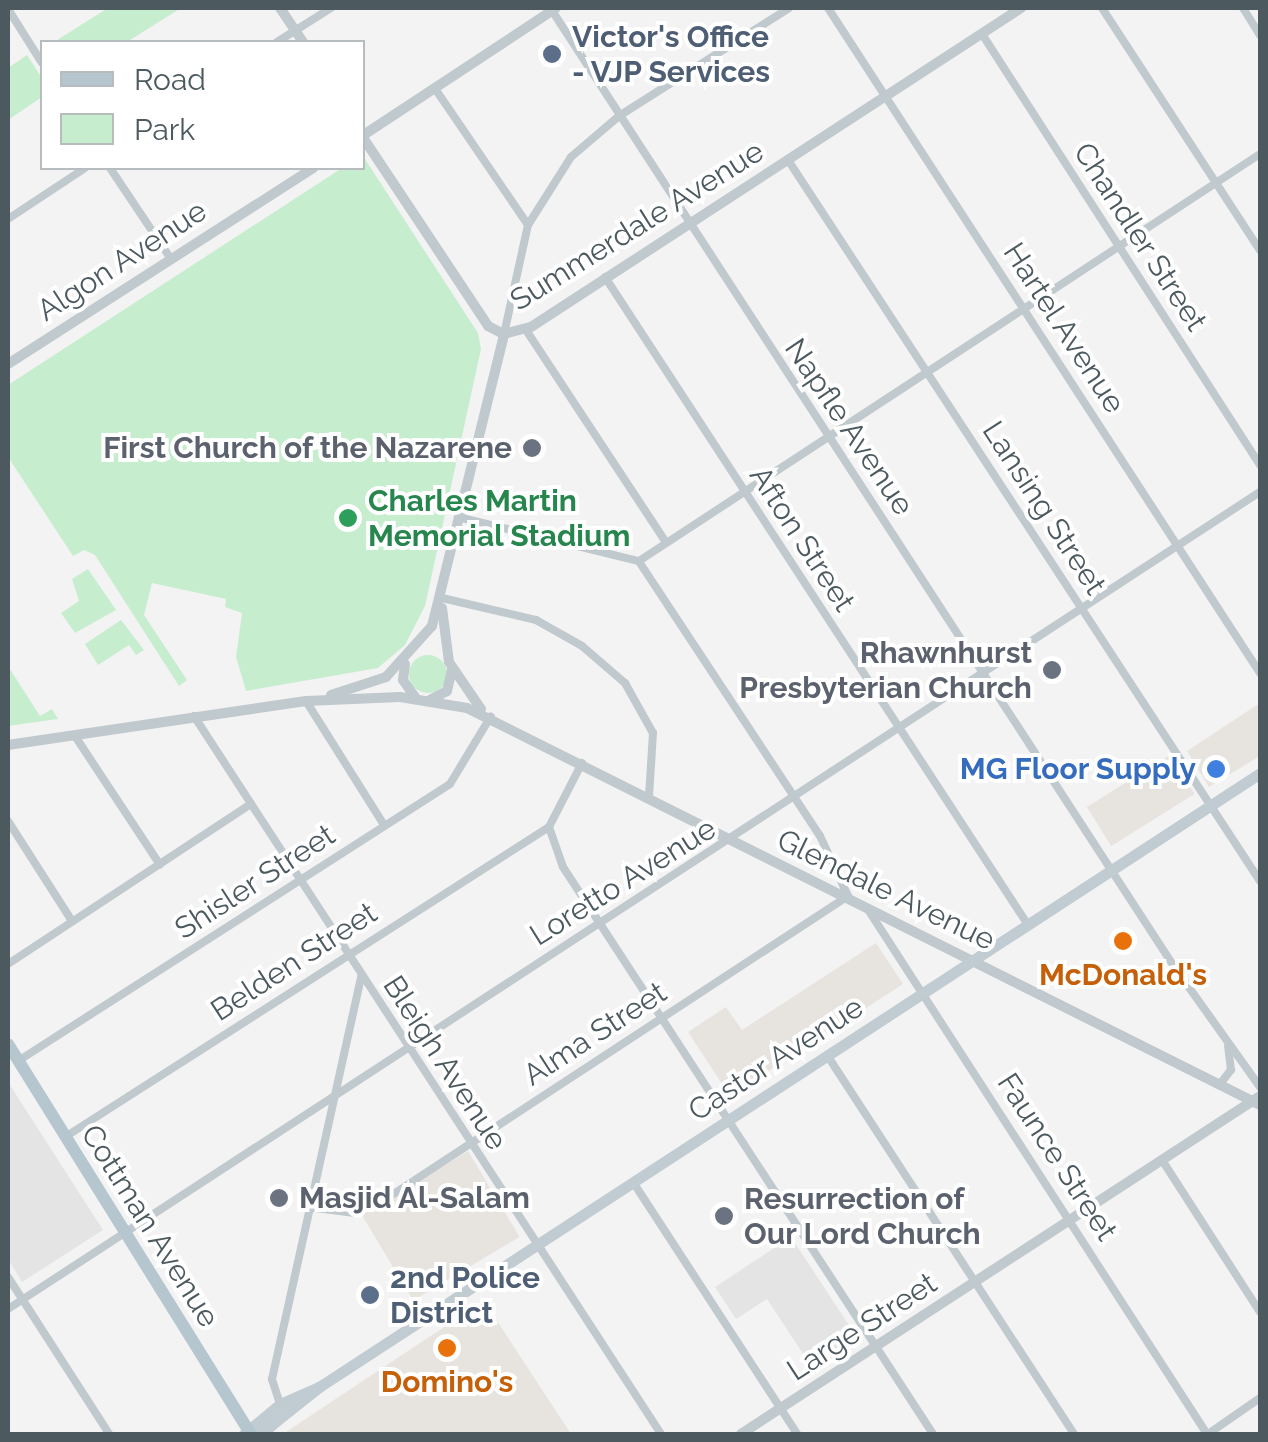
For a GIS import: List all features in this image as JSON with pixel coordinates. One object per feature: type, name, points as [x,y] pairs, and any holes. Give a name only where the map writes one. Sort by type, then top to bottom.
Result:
[{"type":"main road","name":"Castor Avenue","points":[[248,1434],[270,1426],[319,1387],[1260,773]]},
{"type":"main road","name":"Cottman Avenue","points":[[8,1044],[248,1434]]},
{"type":"main road","name":"Castor Avenue","points":[[248,1434],[280,1404],[319,1387]]},
{"type":"street","points":[[280,8],[302,40]]},
{"type":"street","points":[[280,40],[331,8]]},
{"type":"street","points":[[365,134],[436,90],[552,8]]},
{"type":"street","name":"Napfle Avenue","points":[[552,8],[687,224],[1111,870],[1260,1087]]},
{"type":"street","points":[[365,141],[488,326],[504,334],[528,225],[571,157],[619,116],[789,8]]},
{"type":"street","name":"Hartel Avenue","points":[[828,8],[1260,673]]},
{"type":"street","name":"Summerdale Avenue","points":[[406,661],[442,598],[504,334],[526,330],[1021,8]]},
{"type":"street","points":[[1102,8],[1260,250]]},
{"type":"street","points":[[1242,8],[1260,35]]},
{"type":"street","points":[[8,9],[40,60]]},
{"type":"street","name":"Chandler Street","points":[[982,34],[1260,465]]},
{"type":"street","points":[[436,90],[528,225]]},
{"type":"street","points":[[638,561],[1260,154]]},
{"type":"street","name":"Lansing Street","points":[[788,160],[1260,881]]},
{"type":"street","points":[[8,218],[82,170]]},
{"type":"street","points":[[111,170],[171,259]]},
{"type":"street","name":"Algon Avenue","points":[[8,364],[310,170]]},
{"type":"street","name":"Afton Street","points":[[605,277],[1028,925]]},
{"type":"street","points":[[526,330],[665,541]]},
{"type":"street","name":"Loretto Avenue","points":[[8,1309],[334,1094],[731,841],[793,796],[1260,492]]},
{"type":"street","points":[[462,518],[638,561],[793,796],[848,896]]},
{"type":"street","points":[[442,598],[549,626],[625,683],[653,733],[649,796]]},
{"type":"street","name":"Summerdale Avenue","points":[[442,598],[450,665]]},
{"type":"street","points":[[429,650],[450,665],[447,690],[423,700],[404,684],[406,661],[429,650]]},
{"type":"street","name":"Glendale Avenue","points":[[306,702],[376,682],[406,661]]},
{"type":"street","name":"Glendale Avenue","points":[[450,665],[490,716]]},
{"type":"street","name":"Glendale Avenue","points":[[8,745],[306,702],[423,700],[490,716],[731,841],[1258,1101]]},
{"type":"street","points":[[306,702],[384,825]]},
{"type":"street","name":"Bleigh Avenue","points":[[194,716],[661,1434]]},
{"type":"street","name":"Shisler Street","points":[[18,1061],[458,775],[490,716]]},
{"type":"street","points":[[74,736],[160,865]]},
{"type":"street","points":[[582,762],[549,827],[563,866],[933,1434]]},
{"type":"street","points":[[8,964],[251,804]]},
{"type":"street","points":[[8,821],[72,922]]},
{"type":"street","name":"Belden Street","points":[[66,1137],[549,827]]},
{"type":"street","name":"Alma Street","points":[[308,1207],[340,1214],[365,1209],[848,896]]},
{"type":"street","name":"Faunce Street","points":[[866,907],[1207,1434]]},
{"type":"street","points":[[280,1404],[272,1379],[361,976]]},
{"type":"street","points":[[1220,1084],[1230,1070],[1227,1042]]},
{"type":"street","points":[[828,1055],[1074,1434]]},
{"type":"street","name":"Large Street","points":[[741,1434],[1258,1101]]},
{"type":"street","points":[[1162,1160],[1260,1312]]},
{"type":"street","points":[[632,1182],[797,1434]]},
{"type":"street","points":[[8,1277],[109,1434]]},
{"type":"street","points":[[1207,1434],[1260,1398]]},
{"type":"shaded area","points":[[1260,703],[1260,756],[1209,787],[1187,751]]},
{"type":"shaded area","points":[[1170,755],[1194,794],[1111,846],[1087,807]]},
{"type":"shaded area","points":[[876,943],[903,984],[730,1096],[688,1032],[726,1007],[742,1030]]},
{"type":"shaded area","points":[[8,1082],[103,1230],[22,1282],[8,1259]]},
{"type":"shaded area","points":[[468,1151],[520,1237],[413,1301],[362,1215]]},
{"type":"shaded area","points":[[791,1237],[860,1342],[815,1372],[767,1299],[736,1319],[715,1287]]},
{"type":"shaded area","points":[[484,1301],[571,1434],[283,1434],[423,1341]]},
{"type":"green space","points":[[108,8],[181,8],[130,40],[57,40]]},
{"type":"green space","points":[[27,55],[40,75],[40,98],[8,120],[8,68]]},
{"type":"green space","points":[[365,159],[478,333],[481,349],[425,606],[405,645],[378,668],[246,691],[236,657],[242,613],[225,607],[226,599],[152,583],[144,615],[187,680],[179,686],[95,555],[84,550],[73,556],[8,457],[8,385],[339,170],[365,170]]},
{"type":"green space","points":[[88,569],[116,610],[75,633],[61,613],[79,601],[72,579]]},
{"type":"green space","points":[[121,620],[144,650],[136,655],[129,645],[98,665],[85,644]]},
{"type":"green space","points":[[428,655],[441,661],[447,674],[441,687],[428,693],[415,687],[409,674],[415,661]]},
{"type":"green space","points":[[8,666],[40,716],[52,709],[58,719],[8,726]]},
{"type":"place","name":"Victor's Office - VJP Services","points":[[552,54]]},
{"type":"place","name":"First Church of the Nazarene","points":[[532,448]]},
{"type":"place","name":"Charles Martin Memorial Stadium","points":[[348,518]]},
{"type":"place","name":"Rhawnhurst Presbyterian Church","points":[[1052,670]]},
{"type":"place","name":"MG Floor Supply","points":[[1216,769]]},
{"type":"place","name":"McDonald's","points":[[1123,941]]},
{"type":"place","name":"Masjid Al-Salam","points":[[279,1198]]},
{"type":"place","name":"Resurrection of Our Lord Church","points":[[724,1216]]},
{"type":"place","name":"2nd Police District","points":[[370,1295]]},
{"type":"place","name":"Domino's","points":[[447,1348]]}]
